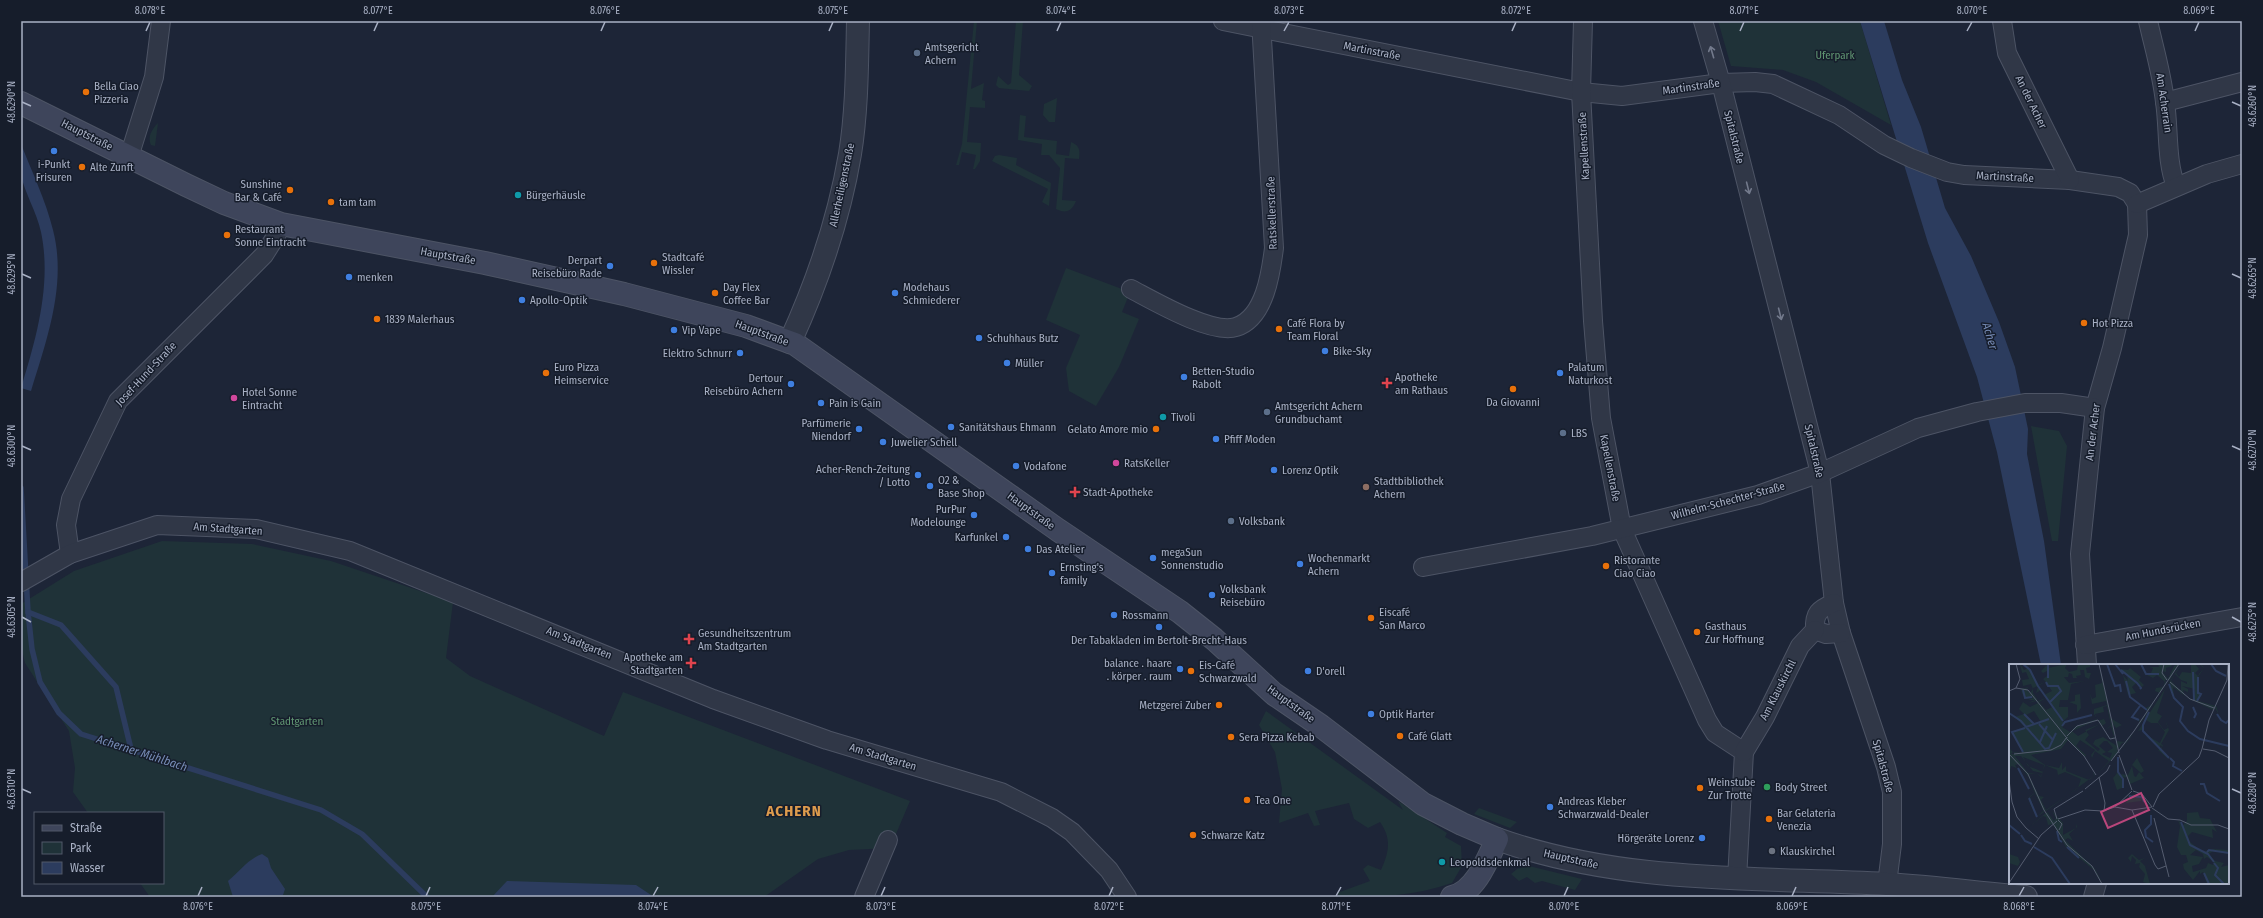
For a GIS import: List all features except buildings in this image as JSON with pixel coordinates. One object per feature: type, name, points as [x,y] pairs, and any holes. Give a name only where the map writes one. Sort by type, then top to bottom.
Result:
[{"type":"main road","name":"Hauptstraße","points":[[21,102],[224,203],[280,224],[485,263],[616,292],[696,311],[790,342],[809,353],[1058,530],[1174,608],[1214,639],[1274,694],[1321,726],[1423,804],[1462,824],[1498,839]]},
{"type":"main road","points":[[1452,897],[1468,889],[1481,871],[1498,839]]},
{"type":"street","points":[[129,157],[154,77],[161,21]]},
{"type":"street","name":"Allerheiligenstraße","points":[[790,342],[830,241],[850,154],[855,99],[858,21]]},
{"type":"street","name":"Martinstraße","points":[[1223,21],[1261,25],[1581,92],[1622,96],[1721,83],[1755,82],[1774,84],[1833,112],[1884,145],[1929,166],[1964,175],[2070,180],[2118,187],[2130,193],[2137,204]]},
{"type":"street","name":"Kapellenstraße","points":[[1583,21],[1581,92],[1592,321],[1601,418],[1622,529],[1707,720],[1715,733],[1744,752]]},
{"type":"street","name":"Spitalstraße","points":[[1703,21],[1721,83],[1820,473],[1834,603],[1842,633],[1886,767],[1892,792],[1892,844],[1888,884]]},
{"type":"street","name":"An der Acher","points":[[2002,21],[2007,53],[2070,180]]},
{"type":"street","name":"Am Acherrain","points":[[2148,21],[2161,73],[2171,173],[2176,186]]},
{"type":"street","name":"Ratskellerstraße","points":[[1131,289],[1200,323],[1227,328],[1237,327],[1244,323],[1254,314],[1261,302],[1271,277],[1274,248],[1261,25]]},
{"type":"street","points":[[2165,102],[2242,82]]},
{"type":"street","points":[[2137,204],[2207,174],[2242,164]]},
{"type":"street","name":"An der Acher","points":[[2087,664],[2080,554],[2095,408],[2112,348],[2138,235],[2137,204]]},
{"type":"street","name":"Josef-Hund-Straße","points":[[70,554],[66,516],[70,499],[118,401],[264,255],[276,236],[280,224]]},
{"type":"street","name":"Wilhelm-Schechter-Straße","points":[[1423,567],[1592,536],[1758,495],[1820,473],[1918,428],[1977,412],[2025,403],[2061,403],[2095,408]]},
{"type":"street","name":"Am Stadtgarten","points":[[21,582],[70,554],[156,525],[256,529],[350,551],[713,699],[827,740],[1001,792],[1052,818],[1072,832],[1109,870],[1127,897]]},
{"type":"street","points":[[1834,603],[1820,609],[1814,618],[1815,630],[1826,634],[1842,633]]},
{"type":"street","name":"Am Hundsrücken","points":[[2085,645],[2242,617]]},
{"type":"street","name":"Am Klauskirchl","points":[[1744,752],[1765,717],[1800,646],[1815,630]]},
{"type":"street","points":[[1738,879],[1744,752]]},
{"type":"street","name":"Hauptstraße","points":[[1498,839],[1550,856],[1597,866],[1738,879],[1888,884],[2026,897]]},
{"type":"street","points":[[864,897],[888,840]]},
{"type":"street","points":[[2093,897],[2097,884]]},
{"type":"green space","points":[[974,21],[977,21],[971,89],[984,83],[982,100],[985,101],[985,108],[970,107],[967,142],[981,143],[980,161],[975,169],[973,169],[976,155],[962,152],[959,165],[956,165],[962,144]]},
{"type":"green space","points":[[1016,21],[1023,21],[1019,75],[1032,86],[1029,91],[999,88],[996,85],[998,76],[1008,85],[1011,83]]},
{"type":"green space","name":"Uferpark","points":[[1718,21],[1860,21],[1891,125],[1816,82],[1783,70],[1731,66]]},
{"type":"green space","points":[[1057,98],[1055,122],[1049,122],[1043,115],[1044,104]]},
{"type":"green space","points":[[1020,115],[1026,116],[1024,137],[1057,141],[1056,154],[1069,156],[1071,142],[1079,149],[1079,159],[1065,158],[1062,200],[1076,201],[1073,207],[1068,211],[1056,209],[1060,168],[1049,155],[1041,155],[1042,144],[1018,140]]},
{"type":"green space","points":[[158,123],[155,146],[151,145],[150,136],[152,130]]},
{"type":"green space","points":[[999,155],[1017,158],[1016,165],[1051,183],[1049,206],[1042,202],[1048,189],[992,161],[995,156]]},
{"type":"green space","points":[[1066,268],[1130,292],[1122,312],[1139,319],[1119,367],[1096,406],[1069,391],[1066,368],[1080,335],[1046,320]]},
{"type":"green space","points":[[2031,426],[2059,431],[2067,446],[2058,541],[2052,541]]},
{"type":"green space","name":"Stadtgarten","points":[[162,541],[252,544],[331,561],[453,602],[446,658],[470,676],[604,736],[623,692],[910,801],[890,848],[849,850],[818,859],[764,897],[150,897],[141,884],[164,884],[164,812],[87,812],[73,792],[75,768],[69,731],[25,663],[21,646],[21,604],[74,571]]},
{"type":"green space","points":[[1266,711],[1403,810],[1398,801],[1447,833],[1445,837],[1461,846],[1462,866],[1452,883],[1424,891],[1396,895],[1340,897],[1337,893],[1370,881],[1363,869],[1368,865],[1381,870],[1388,846],[1388,840],[1384,828],[1380,822],[1368,828],[1354,819],[1349,803],[1315,811],[1320,825],[1314,826],[1308,813],[1279,823],[1282,789],[1275,752],[1259,725]]},
{"type":"green space","points":[[1479,808],[1517,822],[1510,828],[1474,814]]},
{"type":"green space","points":[[1529,866],[1582,879],[1575,890],[1542,881],[1535,883],[1527,877],[1519,881],[1511,874],[1517,869]]},
{"type":"water","name":"Acher","points":[[1860,21],[1884,21],[1902,80],[1921,127],[1945,208],[1971,256],[1999,322],[2015,367],[2028,429],[2027,454],[2044,541],[2061,664],[2041,664],[1997,452],[1977,377],[1928,243]]},
{"type":"water","points":[[21,144],[43,197],[50,219],[57,250],[58,271],[49,331],[31,391],[21,388],[37,331],[41,311],[45,271],[41,232],[21,175]]},
{"type":"water","points":[[262,854],[268,858],[271,868],[285,889],[283,895],[233,897],[228,881],[248,862]]},
{"type":"water","points":[[507,881],[636,885],[654,897],[492,897]]},
{"type":"waterway","name":"Acherner Mühlbach","points":[[21,488],[28,612],[32,649],[40,682],[59,713],[81,734],[321,810],[362,834],[427,897]]},
{"type":"waterway","points":[[28,612],[61,625],[116,687],[131,749]]},
{"type":"place","name":"Amtsgericht Achern","points":[[917,53]]},
{"type":"place","name":"Bella Ciao Pizzeria","points":[[86,92]]},
{"type":"place","name":"i-Punkt Frisuren","points":[[54,151]]},
{"type":"place","name":"Alte Zunft","points":[[82,167]]},
{"type":"place","name":"Sunshine Bar & Café","points":[[290,190]]},
{"type":"place","name":"Bürgerhäusle","points":[[518,195]]},
{"type":"place","name":"tam tam","points":[[331,202]]},
{"type":"place","name":"Restaurant Sonne Eintracht","points":[[227,235]]},
{"type":"place","name":"Stadtcafé Wissler","points":[[654,263]]},
{"type":"place","name":"Derpart Reisebüro Rade","points":[[610,266]]},
{"type":"place","name":"menken","points":[[349,277]]},
{"type":"place","name":"Day Flex Coffee Bar","points":[[715,293]]},
{"type":"place","name":"Modehaus Schmiederer","points":[[895,293]]},
{"type":"place","name":"Apollo-Optik","points":[[522,300]]},
{"type":"place","name":"1839 Malerhaus","points":[[377,319]]},
{"type":"place","name":"Hot Pizza","points":[[2084,323]]},
{"type":"place","name":"Café Flora by Team Floral","points":[[1279,329]]},
{"type":"place","name":"Vip Vape","points":[[674,330]]},
{"type":"place","name":"Schuhhaus Butz","points":[[979,338]]},
{"type":"place","name":"Bike-Sky","points":[[1325,351]]},
{"type":"place","name":"Elektro Schnurr","points":[[740,353]]},
{"type":"place","name":"Müller","points":[[1007,363]]},
{"type":"place","name":"Euro Pizza Heimservice","points":[[546,373]]},
{"type":"place","name":"Palatum Naturkost","points":[[1560,373]]},
{"type":"place","name":"Betten-Studio Rabolt","points":[[1184,377]]},
{"type":"place","name":"Apotheke am Rathaus","points":[[1387,383]]},
{"type":"place","name":"Dertour Reisebüro Achern","points":[[791,384]]},
{"type":"place","name":"Da Giovanni","points":[[1513,389]]},
{"type":"place","name":"Hotel Sonne Eintracht","points":[[234,398]]},
{"type":"place","name":"Pain is Gain","points":[[821,403]]},
{"type":"place","name":"Amtsgericht Achern Grundbuchamt","points":[[1267,412]]},
{"type":"place","name":"Tivoli","points":[[1163,417]]},
{"type":"place","name":"Sanitätshaus Ehmann","points":[[951,427]]},
{"type":"place","name":"Parfümerie Niendorf","points":[[859,429]]},
{"type":"place","name":"Gelato Amore mio","points":[[1156,429]]},
{"type":"place","name":"LBS","points":[[1563,433]]},
{"type":"place","name":"Pfiff Moden","points":[[1216,439]]},
{"type":"place","name":"Juwelier Schell","points":[[883,442]]},
{"type":"place","name":"RatsKeller","points":[[1116,463]]},
{"type":"place","name":"Vodafone","points":[[1016,466]]},
{"type":"place","name":"Lorenz Optik","points":[[1274,470]]},
{"type":"place","name":"Acher-Rench-Zeitung / Lotto","points":[[918,475]]},
{"type":"place","name":"O2 & Base Shop","points":[[930,486]]},
{"type":"place","name":"Stadtbibliothek Achern","points":[[1366,487]]},
{"type":"place","name":"Stadt-Apotheke","points":[[1075,492]]},
{"type":"place","name":"PurPur Modelounge","points":[[974,515]]},
{"type":"place","name":"Volksbank","points":[[1231,521]]},
{"type":"place","name":"Karfunkel","points":[[1006,537]]},
{"type":"place","name":"Das Atelier","points":[[1028,549]]},
{"type":"place","name":"megaSun Sonnenstudio","points":[[1153,558]]},
{"type":"place","name":"Wochenmarkt Achern","points":[[1300,564]]},
{"type":"place","name":"Ristorante Ciao Ciao","points":[[1606,566]]},
{"type":"place","name":"Ernsting's family","points":[[1052,573]]},
{"type":"place","name":"Volksbank Reisebüro","points":[[1212,595]]},
{"type":"place","name":"Rossmann","points":[[1114,615]]},
{"type":"place","name":"Eiscafé San Marco","points":[[1371,618]]},
{"type":"place","name":"Der Tabakladen im Bertolt-Brecht-Haus","points":[[1159,627]]},
{"type":"place","name":"Gasthaus Zur Hoffnung","points":[[1697,632]]},
{"type":"place","name":"Gesundheitszentrum Am Stadtgarten","points":[[689,639]]},
{"type":"place","name":"Apotheke am Stadtgarten","points":[[691,663]]},
{"type":"place","name":"balance . haare . körper . raum","points":[[1180,669]]},
{"type":"place","name":"Eis-Café Schwarzwald","points":[[1191,671]]},
{"type":"place","name":"D'orell","points":[[1308,671]]},
{"type":"place","name":"Metzgerei Zuber","points":[[1219,705]]},
{"type":"place","name":"Optik Harter","points":[[1371,714]]},
{"type":"place","name":"Café Glatt","points":[[1400,736]]},
{"type":"place","name":"Sera Pizza Kebab","points":[[1231,737]]},
{"type":"place","name":"Body Street","points":[[1767,787]]},
{"type":"place","name":"Weinstube Zur Trotte","points":[[1700,788]]},
{"type":"place","name":"Tea One","points":[[1247,800]]},
{"type":"place","name":"Andreas Kleber Schwarzwald-Dealer","points":[[1550,807]]},
{"type":"place","name":"Bar Gelateria Venezia","points":[[1769,819]]},
{"type":"place","name":"Schwarze Katz","points":[[1193,835]]},
{"type":"place","name":"Hörgeräte Lorenz","points":[[1702,838]]},
{"type":"place","name":"Klauskirchel","points":[[1772,851]]},
{"type":"place","name":"Leopoldsdenkmal","points":[[1442,862]]},
{"type":"district","name":"ACHERN","points":[[794,811]]}]
